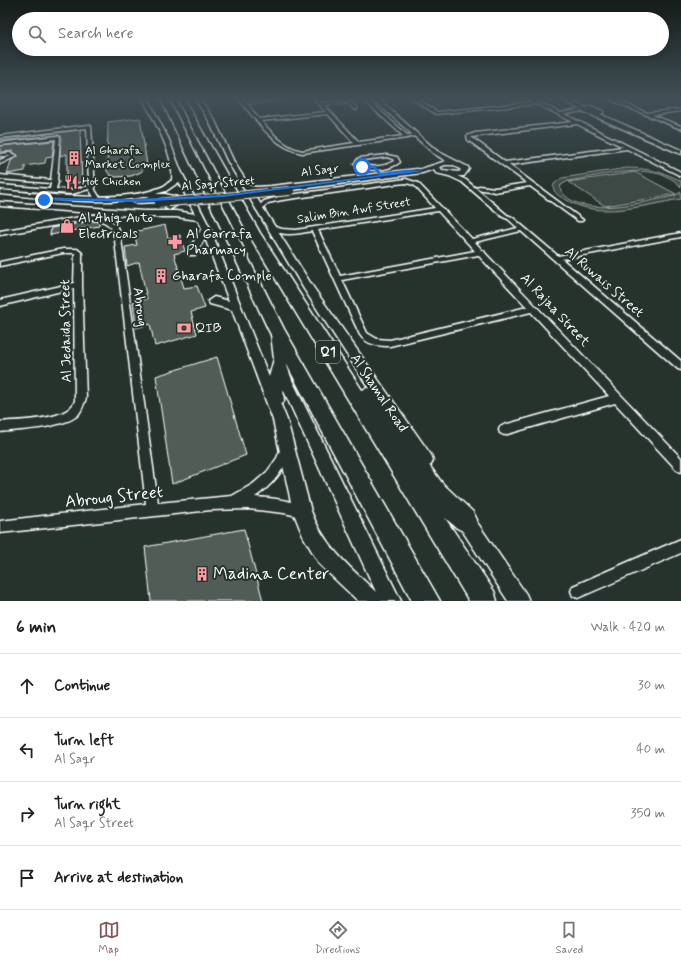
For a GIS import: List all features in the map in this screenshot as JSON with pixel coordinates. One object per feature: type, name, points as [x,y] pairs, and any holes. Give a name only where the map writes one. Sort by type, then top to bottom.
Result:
[{"type":"highway","name":"Q1","points":[[175,127],[276,329],[427,601]]},
{"type":"highway","name":"Al Shamal Road","points":[[198,127],[239,191],[254,232],[484,601]]},
{"type":"highway","points":[[205,127],[239,191]]},
{"type":"highway","points":[[313,327],[340,356],[434,491],[465,520]]},
{"type":"main road","points":[[160,127],[177,171],[204,223],[238,307],[250,345],[280,420]]},
{"type":"main road","name":"Al Shamal Road","points":[[215,127],[231,162],[239,191],[260,209],[309,289],[519,601]]},
{"type":"main road","points":[[406,127],[435,152],[463,167],[464,172]]},
{"type":"main road","points":[[627,127],[681,152]]},
{"type":"main road","points":[[632,127],[681,147]]},
{"type":"main road","points":[[435,152],[438,165],[436,169],[446,174]]},
{"type":"main road","name":"Al Saqr Street","points":[[289,190],[422,171],[438,165],[455,163]]},
{"type":"main road","points":[[124,197],[168,188],[176,181],[177,171]]},
{"type":"main road","name":"Al Saqr Street","points":[[0,200],[73,204],[159,201],[289,190],[424,174],[464,172]]},
{"type":"main road","points":[[0,192],[97,198],[165,196],[176,201],[172,207],[161,210],[103,210]]},
{"type":"main road","name":"Al Saqr Street","points":[[0,196],[76,201],[159,201]]},
{"type":"main road","points":[[0,204],[144,214],[176,214],[204,223]]},
{"type":"main road","points":[[192,253],[204,223]]},
{"type":"main road","points":[[214,300],[238,307]]},
{"type":"main road","points":[[276,329],[280,359],[285,380],[391,601]]},
{"type":"main road","points":[[280,359],[276,371],[275,381],[280,420],[302,511],[309,530],[327,558],[372,601]]},
{"type":"street","points":[[0,137],[76,127]]},
{"type":"street","points":[[90,127],[92,187],[97,198]]},
{"type":"street","points":[[265,127],[276,140],[287,149],[302,152],[416,136]]},
{"type":"street","points":[[342,127],[358,144]]},
{"type":"street","points":[[396,127],[407,137]]},
{"type":"street","points":[[539,127],[474,134],[469,136],[470,139],[580,220]]},
{"type":"street","points":[[585,127],[681,174]]},
{"type":"street","points":[[0,144],[58,137],[53,191]]},
{"type":"street","points":[[504,164],[627,148]]},
{"type":"street","points":[[0,155],[14,155],[14,158],[2,163]]},
{"type":"street","points":[[374,167],[395,164],[397,160],[387,156],[361,159],[357,162],[362,167],[374,167],[380,174]]},
{"type":"street","name":"Al Saqr","points":[[239,191],[406,171],[422,171]]},
{"type":"street","points":[[464,172],[467,177],[479,188],[511,215],[510,218]]},
{"type":"street","points":[[446,174],[464,181],[506,217],[510,218]]},
{"type":"street","points":[[0,177],[55,182]]},
{"type":"street","name":"Al Saqr","points":[[260,209],[266,202],[273,200],[406,181]]},
{"type":"street","name":"Al Rajaa Street","points":[[406,181],[416,184],[440,208],[681,466]]},
{"type":"street","points":[[479,188],[495,190],[532,184]]},
{"type":"street","points":[[0,187],[75,192],[92,187]]},
{"type":"street","points":[[272,188],[264,193],[264,196],[273,200]]},
{"type":"street","points":[[490,197],[495,190]]},
{"type":"street","name":"Salim Bin Awf Street","points":[[272,228],[281,231],[310,230],[440,208]]},
{"type":"street","name":"Abroug","points":[[0,233],[92,217],[106,219],[114,225],[117,232],[153,510]]},
{"type":"street","name":"Al Ruwais Street","points":[[510,218],[681,366]]},
{"type":"street","points":[[471,241],[522,229]]},
{"type":"street","points":[[310,230],[337,279],[364,335],[375,342],[390,343],[534,308]]},
{"type":"street","points":[[556,258],[681,235]]},
{"type":"street","name":"Al Jedaida Street","points":[[0,264],[63,251],[77,251],[79,253],[78,285],[81,398],[78,408],[70,415],[58,419],[0,427]]},
{"type":"street","points":[[337,279],[482,252]]},
{"type":"street","points":[[0,302],[78,285]]},
{"type":"street","points":[[504,430],[618,398]]},
{"type":"street","name":"Abroug Street","points":[[232,503],[274,475],[287,447]]},
{"type":"street","name":"Abroug Street","points":[[0,527],[232,503],[285,506],[302,511]]},
{"type":"street","points":[[578,591],[681,546]]},
{"type":"shaded area","points":[[627,168],[648,170],[668,175],[681,181],[681,187],[671,178],[643,171],[611,173],[568,181],[561,185],[560,189],[569,199],[581,204],[596,207],[630,204],[674,196],[681,192],[681,199],[621,209],[591,209],[577,205],[559,196],[554,189],[554,184],[562,178]]},
{"type":"shaded area","points":[[635,172],[676,194],[605,206],[568,182]]},
{"type":"building","points":[[108,127],[141,127],[147,165],[141,172],[131,176],[116,177],[110,175],[107,171]]},
{"type":"building","name":"Al Gharafa Market Complex","points":[[80,130],[82,182],[67,185],[67,154],[60,156],[61,136],[58,135],[0,141],[0,139]]},
{"type":"building","points":[[54,141],[52,157],[46,158],[45,163],[25,166],[25,171],[7,174],[11,161],[18,155],[13,153],[13,151],[0,152],[0,146]]},
{"type":"building","points":[[92,221],[99,222],[99,226],[50,235],[51,228]]},
{"type":"building","name":"Gharafa Comple","points":[[165,225],[168,238],[180,235],[185,251],[174,254],[184,288],[197,286],[205,308],[191,312],[197,334],[155,346],[150,324],[136,328],[133,302],[147,299],[139,262],[127,266],[125,247],[137,245],[134,232]]},
{"type":"building","points":[[217,357],[246,455],[172,484],[156,376]]},
{"type":"building","name":"Madina Center","points":[[244,529],[263,601],[151,601],[145,547]]},
{"type":"place","name":"Al Gharafa Market Complex","points":[[74,158]]},
{"type":"place","name":"Hot Chicken","points":[[71,182]]},
{"type":"place","name":"Al Ahiq Auto Electricals","points":[[67,226]]},
{"type":"place","name":"Al Garrafa Pharmacy","points":[[175,242]]},
{"type":"place","name":"Gharafa Comple","points":[[161,276]]},
{"type":"place","name":"QIB","points":[[184,328]]},
{"type":"place","name":"Madina Center","points":[[202,574]]},
{"type":"route","points":[[44,200],[136,201],[223,196],[422,171],[380,174],[374,167],[362,167]]}]
